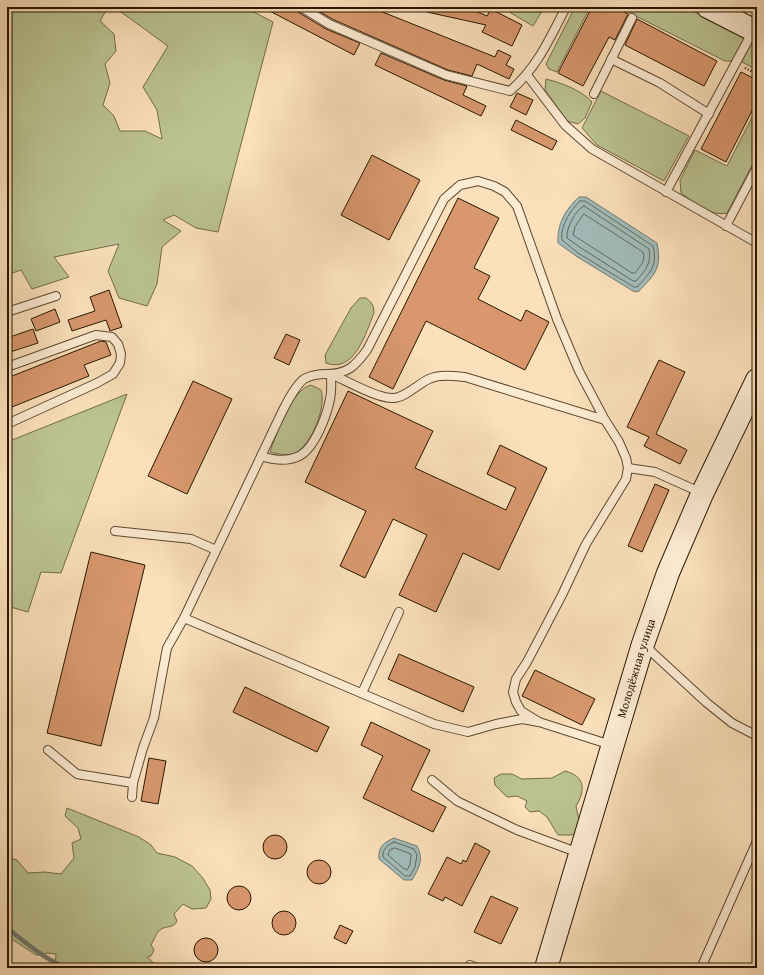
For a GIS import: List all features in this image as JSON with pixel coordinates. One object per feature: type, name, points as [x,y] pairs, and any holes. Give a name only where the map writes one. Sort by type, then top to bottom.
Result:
[{"type":"street","points":[[708,7],[755,31]]},
{"type":"street","name":"Молодёжная улица","points":[[546,968],[643,644],[668,573],[702,494],[757,380]]},
{"type":"lane","points":[[300,7],[329,24],[446,75],[510,91],[539,59],[566,7]]},
{"type":"lane","points":[[594,94],[632,18]]},
{"type":"lane","points":[[666,192],[755,31]]},
{"type":"lane","points":[[611,59],[660,83],[709,114]]},
{"type":"lane","points":[[527,74],[564,125],[592,150],[757,243]]},
{"type":"lane","points":[[726,226],[757,167]]},
{"type":"lane","points":[[132,797],[133,783],[143,748],[154,718],[167,648],[184,618],[282,410],[302,380],[314,374],[331,374],[346,371],[357,363],[367,350],[444,199],[460,185],[478,181],[494,186],[505,192],[517,206],[557,319],[579,371],[604,420],[619,442],[626,458],[628,468],[626,479],[586,544],[562,595],[527,662],[516,679],[513,692],[516,702],[522,711],[539,722]]},
{"type":"lane","points":[[7,312],[56,296]]},
{"type":"lane","points":[[7,367],[96,335],[112,337],[118,344],[121,354],[120,363],[113,374],[97,384],[7,424]]},
{"type":"lane","points":[[331,374],[383,397],[396,398],[412,390],[430,378],[448,376],[465,377],[604,420]]},
{"type":"lane","points":[[261,456],[272,459],[288,460],[305,453],[312,445],[330,399],[331,374]]},
{"type":"lane","points":[[628,468],[655,472],[702,494]]},
{"type":"lane","points":[[115,531],[191,539],[216,550]]},
{"type":"lane","points":[[362,693],[399,612]]},
{"type":"lane","points":[[184,618],[434,724],[468,732],[496,724],[522,719],[539,722],[613,746]]},
{"type":"lane","points":[[643,644],[732,724],[757,736]]},
{"type":"lane","points":[[48,750],[77,774],[133,783]]},
{"type":"lane","points":[[432,780],[457,802],[517,830],[580,854]]},
{"type":"lane","points":[[701,968],[757,841]]},
{"type":"green space","points":[[12,7],[108,7],[100,21],[114,34],[116,51],[105,64],[110,83],[103,105],[114,116],[120,131],[145,131],[162,139],[157,110],[143,87],[168,46],[114,7],[244,7],[273,22],[218,232],[196,228],[174,215],[163,220],[181,231],[162,247],[157,284],[147,306],[119,298],[108,271],[119,244],[54,257],[69,277],[32,289],[21,270],[7,275],[7,29],[11,17]]},
{"type":"green space","points":[[501,7],[543,7],[544,8],[533,26]]},
{"type":"green space","points":[[575,7],[590,7],[557,72],[549,69],[546,64]]},
{"type":"green space","points":[[618,7],[685,7],[757,44],[757,70],[740,61],[725,61]]},
{"type":"green space","points":[[546,79],[571,88],[592,102],[585,118],[578,124],[567,121],[545,90]]},
{"type":"green space","points":[[601,91],[689,136],[664,181],[597,145],[582,128]]},
{"type":"green space","points":[[757,108],[757,156],[727,213],[721,214],[709,211],[681,193],[680,180],[695,150],[727,166]]},
{"type":"green space","points":[[360,298],[368,299],[374,310],[363,340],[352,357],[345,362],[336,365],[326,363],[325,355],[351,308]]},
{"type":"green space","points":[[311,385],[321,390],[322,397],[320,415],[312,434],[301,449],[295,453],[285,455],[270,452],[291,403],[304,388]]},
{"type":"green space","points":[[127,394],[61,573],[41,572],[28,612],[7,606],[7,583],[10,568],[7,564],[7,534],[10,521],[7,519],[7,442]]},
{"type":"green space","points":[[565,771],[577,776],[582,784],[581,794],[576,806],[579,820],[577,833],[571,835],[558,835],[547,817],[539,811],[530,812],[525,807],[527,801],[517,796],[507,797],[495,785],[494,778],[501,774],[512,774],[522,779],[552,778]]},
{"type":"green space","points":[[67,808],[139,837],[151,845],[157,853],[175,857],[192,866],[202,877],[210,890],[211,899],[206,908],[192,909],[183,904],[174,914],[177,921],[174,925],[162,929],[157,933],[151,945],[154,950],[151,956],[147,957],[159,968],[55,968],[56,954],[47,953],[36,955],[7,936],[7,857],[17,860],[28,873],[44,872],[61,874],[74,858],[72,843],[81,839],[78,828],[65,816]]},
{"type":"water","points":[[579,197],[586,197],[657,243],[659,259],[658,265],[653,275],[638,292],[633,291],[576,256],[558,243],[559,230],[563,218],[566,212]]},
{"type":"water","points":[[394,838],[417,846],[420,855],[420,863],[412,880],[404,880],[379,859],[380,848]]},
{"type":"building","points":[[262,7],[296,7],[298,12],[326,29],[360,43],[354,55]]},
{"type":"building","points":[[312,7],[370,7],[495,57],[498,50],[511,56],[506,65],[514,69],[509,79],[477,64],[472,76],[448,70],[332,19]]},
{"type":"building","points":[[428,7],[466,7],[487,16],[491,9],[522,25],[512,46],[482,32],[486,25],[427,12]]},
{"type":"building","points":[[592,7],[615,7],[628,14],[615,40],[609,37],[583,86],[558,73]]},
{"type":"building","points":[[637,19],[717,61],[704,86],[625,45]]},
{"type":"building","points":[[381,53],[444,80],[467,86],[463,95],[486,106],[481,116],[375,65]]},
{"type":"building","points":[[741,72],[757,80],[757,101],[726,162],[701,149]]},
{"type":"building","points":[[517,93],[533,100],[526,115],[510,107]]},
{"type":"building","points":[[516,120],[557,141],[552,150],[511,130]]},
{"type":"building","points":[[372,155],[420,180],[389,240],[341,215]]},
{"type":"building","points":[[458,198],[499,218],[474,268],[490,276],[478,299],[521,321],[526,310],[549,322],[525,370],[426,321],[393,389],[369,377]]},
{"type":"building","points":[[109,290],[122,327],[110,331],[106,320],[72,331],[68,320],[95,311],[90,297]]},
{"type":"building","points":[[55,309],[60,322],[36,331],[31,319]]},
{"type":"building","points":[[33,329],[38,343],[7,353],[7,338]]},
{"type":"building","points":[[286,334],[300,340],[289,365],[274,358]]},
{"type":"building","points":[[101,341],[106,342],[111,355],[84,365],[89,376],[7,409],[7,378]]},
{"type":"building","points":[[659,360],[685,372],[656,434],[687,450],[680,464],[644,446],[649,437],[627,427]]},
{"type":"building","points":[[193,381],[232,399],[187,494],[148,476]]},
{"type":"building","points":[[348,391],[433,431],[415,468],[506,510],[516,488],[487,474],[500,445],[547,468],[499,570],[463,553],[436,612],[399,595],[427,535],[393,519],[365,578],[340,566],[366,511],[305,482]]},
{"type":"building","points":[[655,484],[669,490],[642,552],[628,546]]},
{"type":"building","points":[[91,552],[145,565],[101,746],[47,733]]},
{"type":"building","points":[[399,654],[474,687],[463,712],[388,679]]},
{"type":"building","points":[[535,670],[595,699],[582,725],[522,696]]},
{"type":"building","points":[[245,687],[329,727],[317,752],[233,712]]},
{"type":"building","points":[[371,722],[430,750],[411,790],[446,807],[433,832],[363,798],[383,756],[361,745]]},
{"type":"building","points":[[149,758],[166,761],[158,804],[141,801]]},
{"type":"building","points":[[275,835],[280,836],[286,842],[286,852],[280,858],[275,859],[270,858],[264,852],[263,847],[264,842],[270,836]]},
{"type":"building","points":[[475,843],[490,851],[462,906],[445,897],[443,901],[428,894],[447,857],[461,864],[463,860],[466,862]]},
{"type":"building","points":[[319,860],[328,863],[331,872],[328,881],[319,884],[310,881],[307,872],[310,863]]},
{"type":"building","points":[[239,886],[244,887],[250,893],[250,903],[244,909],[239,910],[234,909],[228,903],[227,898],[228,893],[234,887]]},
{"type":"building","points":[[491,896],[518,908],[501,944],[474,932]]},
{"type":"building","points":[[284,911],[293,914],[296,923],[293,932],[284,935],[275,932],[272,923],[275,914]]},
{"type":"building","points":[[340,925],[353,931],[346,944],[334,938]]},
{"type":"building","points":[[206,938],[215,941],[218,950],[215,959],[206,962],[197,959],[194,950],[197,941]]},
{"type":"waterway","points":[[7,928],[28,945],[67,968]]}]
